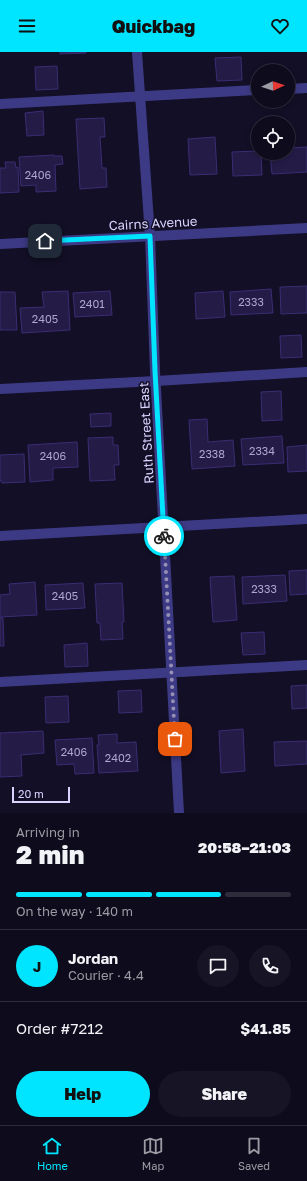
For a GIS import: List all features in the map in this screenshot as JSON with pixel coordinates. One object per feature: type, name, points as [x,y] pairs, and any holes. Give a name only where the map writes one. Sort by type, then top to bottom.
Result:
[{"type":"street","name":"Ruth Street East","points":[[137,52],[150,236],[156,381],[179,813]]},
{"type":"street","points":[[295,89],[307,88]]},
{"type":"street","points":[[0,104],[251,90]]},
{"type":"street","name":"Cairns Avenue","points":[[0,244],[307,228]]},
{"type":"street","points":[[0,389],[307,372]]},
{"type":"street","points":[[0,536],[307,519]]},
{"type":"street","points":[[0,682],[307,665]]},
{"type":"building","points":[[60,52],[86,52],[86,53],[60,54]]},
{"type":"building","points":[[241,57],[242,80],[217,81],[215,58]]},
{"type":"building","points":[[57,66],[58,89],[36,90],[35,67]]},
{"type":"building","points":[[43,111],[44,135],[27,136],[25,113]]},
{"type":"building","points":[[104,118],[105,137],[100,137],[102,168],[106,168],[107,187],[80,189],[76,119]]},
{"type":"building","points":[[215,137],[217,174],[190,175],[188,139]]},
{"type":"building","points":[[307,147],[307,172],[272,174],[271,160],[295,160],[295,148]]},
{"type":"building","points":[[251,151],[251,160],[261,160],[262,175],[233,176],[232,152]]},
{"type":"building","points":[[62,156],[63,164],[55,165],[56,191],[36,192],[36,185],[21,186],[19,157]]},
{"type":"building","points":[[5,162],[15,162],[16,168],[18,167],[19,192],[0,193],[0,168],[6,168]]},
{"type":"building","points":[[307,286],[307,313],[281,314],[280,287]]},
{"type":"building","points":[[271,289],[273,313],[231,315],[230,292]]},
{"type":"building","points":[[68,291],[70,330],[22,333],[20,308],[44,307],[42,292]]},
{"type":"building","points":[[110,291],[112,315],[75,317],[73,293]]},
{"type":"building","points":[[223,291],[225,317],[196,319],[195,293]]},
{"type":"building","points":[[0,292],[15,292],[17,330],[0,330]]},
{"type":"building","points":[[301,335],[302,357],[281,358],[280,336]]},
{"type":"building","points":[[281,391],[282,420],[262,421],[261,392]]},
{"type":"building","points":[[111,413],[111,426],[91,427],[90,414]]},
{"type":"building","points":[[207,419],[208,442],[233,440],[235,466],[192,469],[189,420]]},
{"type":"building","points":[[282,436],[284,463],[243,465],[241,439]]},
{"type":"building","points":[[113,437],[113,445],[118,445],[119,465],[114,465],[115,480],[90,481],[88,438]]},
{"type":"building","points":[[77,442],[78,467],[53,468],[53,480],[30,482],[28,445]]},
{"type":"building","points":[[307,445],[307,471],[288,472],[287,447]]},
{"type":"building","points":[[24,454],[25,482],[2,483],[2,481],[0,481],[0,455]]},
{"type":"building","points":[[307,570],[307,594],[290,595],[289,571]]},
{"type":"building","points":[[285,575],[287,601],[243,604],[242,577]]},
{"type":"building","points":[[234,576],[237,620],[213,622],[210,577]]},
{"type":"building","points":[[35,582],[37,615],[0,617],[0,595],[10,594],[9,584]]},
{"type":"building","points":[[83,583],[85,608],[46,610],[45,585]]},
{"type":"building","points":[[122,583],[124,622],[122,622],[123,639],[101,640],[100,623],[97,623],[95,584]]},
{"type":"building","points":[[0,618],[3,618],[4,646],[0,646]]},
{"type":"building","points":[[264,632],[265,654],[243,655],[241,633]]},
{"type":"building","points":[[87,643],[88,666],[65,667],[64,645]]},
{"type":"building","points":[[307,685],[307,708],[292,709],[291,686]]},
{"type":"building","points":[[141,690],[142,712],[119,713],[118,691]]},
{"type":"building","points":[[68,696],[69,722],[46,723],[45,697]]},
{"type":"building","points":[[243,729],[245,771],[221,773],[219,731]]},
{"type":"building","points":[[43,731],[44,753],[21,755],[22,776],[0,777],[0,733]]},
{"type":"building","points":[[117,734],[117,743],[136,742],[138,771],[99,773],[97,745],[99,745],[98,735]]},
{"type":"building","points":[[92,738],[94,773],[75,774],[74,764],[57,765],[55,740]]},
{"type":"building","points":[[307,741],[307,764],[275,766],[274,742]]},
{"type":"way so far","points":[[164,536],[175,739]]},
{"type":"route","points":[[45,241],[150,236],[155,371],[164,536]]}]
